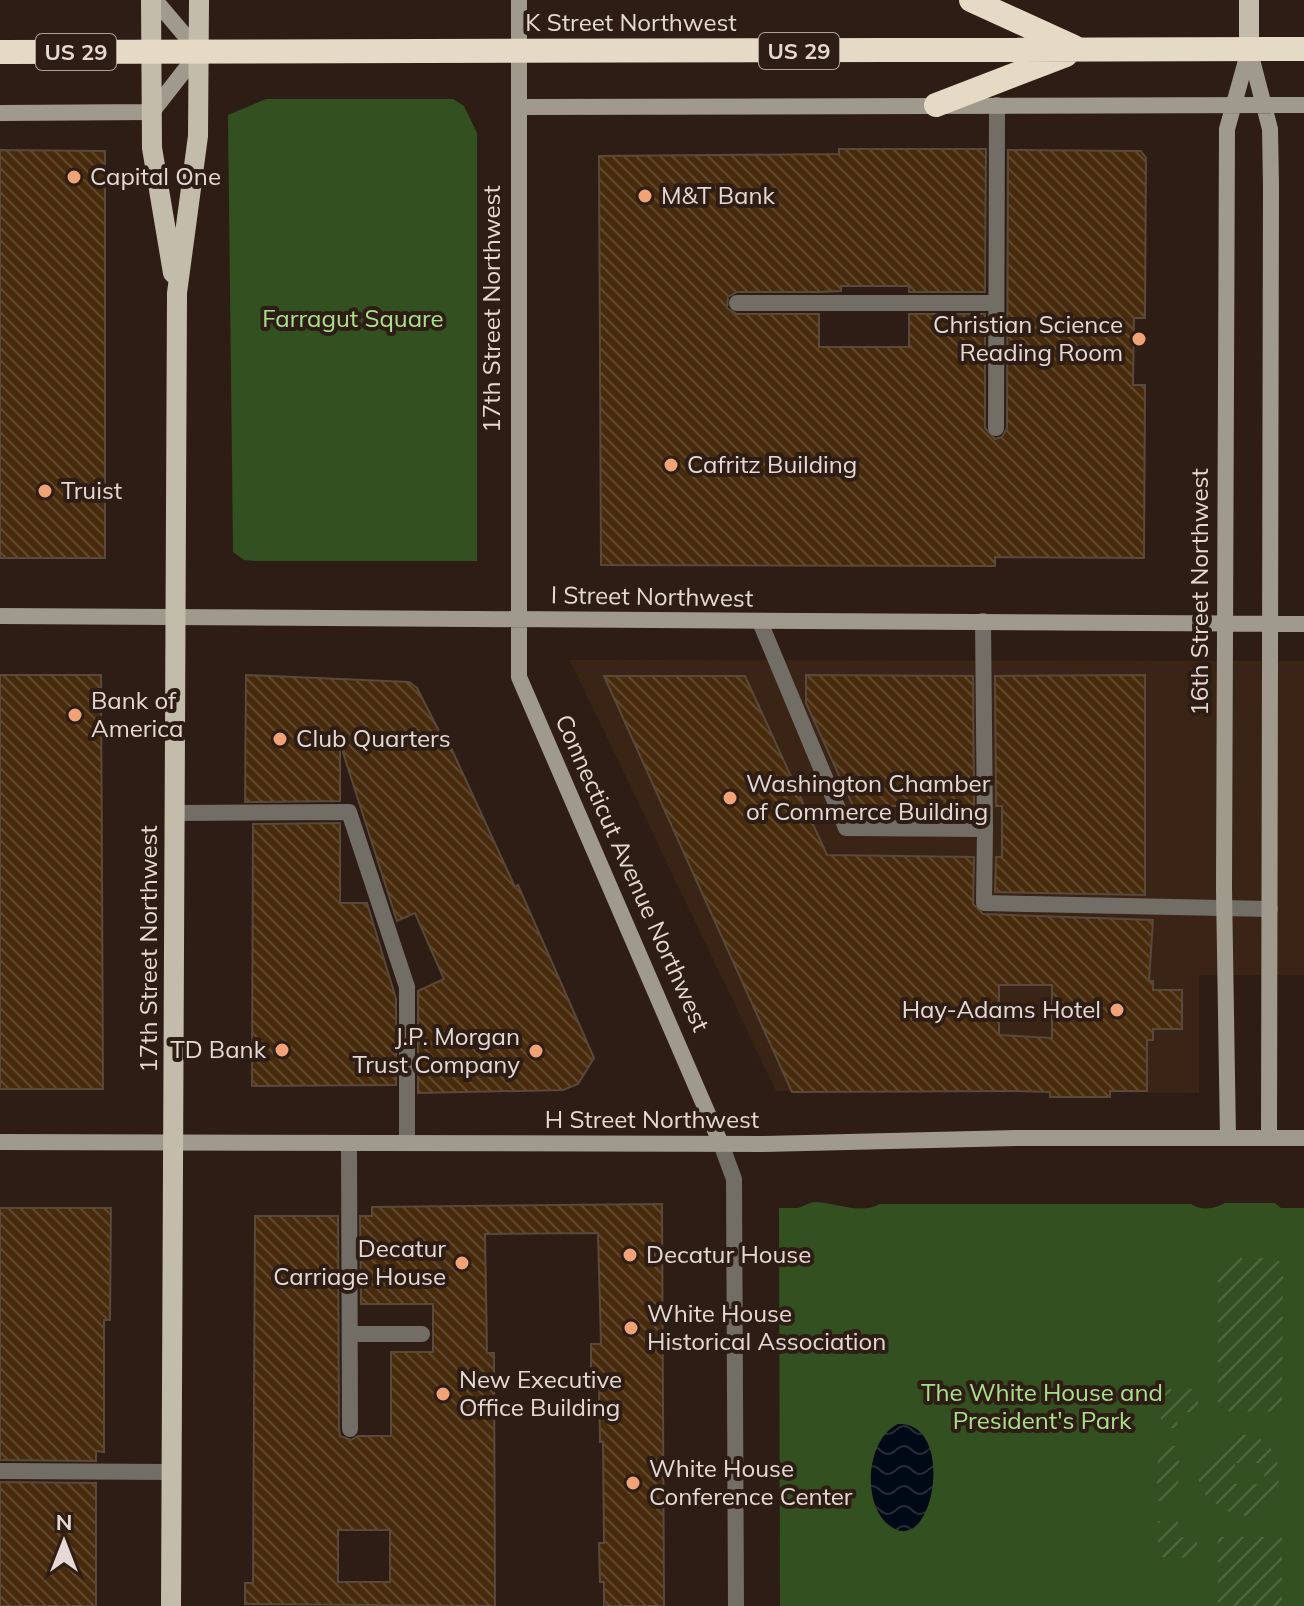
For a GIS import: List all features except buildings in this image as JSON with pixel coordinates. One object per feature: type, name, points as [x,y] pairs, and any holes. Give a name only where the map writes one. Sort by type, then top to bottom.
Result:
[{"type":"highway","points":[[971,0],[1080,50]]},
{"type":"highway","name":"K Street Northwest","points":[[0,52],[1304,49]]},
{"type":"highway","points":[[936,105],[1080,50]]},
{"type":"main road","points":[[152,52],[153,0]]},
{"type":"main road","points":[[199,0],[199,52]]},
{"type":"main road","name":"16th Street Northwest","points":[[1249,0],[1249,50]]},
{"type":"main road","name":"17th Street Northwest","points":[[152,52],[152,148],[177,293]]},
{"type":"main road","name":"17th Street Northwest","points":[[171,1606],[177,293],[198,136],[199,52]]},
{"type":"street","points":[[0,113],[152,112],[199,52],[153,0]]},
{"type":"street","name":"17th Street Northwest","points":[[518,618],[519,0]]},
{"type":"street","name":"16th Street Northwest","points":[[1228,1138],[1225,909],[1227,129],[1249,50]]},
{"type":"street","name":"16th Street Northwest","points":[[1249,50],[1270,129],[1269,1138]]},
{"type":"street","points":[[996,428],[997,105]]},
{"type":"street","points":[[519,107],[1304,105]]},
{"type":"street","points":[[737,303],[996,303]]},
{"type":"street","name":"I Street Northwest","points":[[0,616],[1304,624]]},
{"type":"street","name":"Connecticut Avenue Northwest","points":[[518,618],[517,664],[524,694],[721,1144]]},
{"type":"street","points":[[983,621],[984,903],[1270,909]]},
{"type":"street","points":[[760,622],[846,828],[985,829]]},
{"type":"street","points":[[176,813],[349,812],[407,987],[407,1143]]},
{"type":"street","name":"H Street Northwest","points":[[0,1142],[721,1144],[1304,1138]]},
{"type":"street","points":[[349,1143],[350,1429]]},
{"type":"street","points":[[721,1144],[734,1179],[736,1606]]},
{"type":"street","points":[[350,1334],[422,1334]]},
{"type":"street","points":[[0,1471],[171,1472]]},
{"type":"shaded area","points":[[570,660],[1304,661],[1304,975],[1199,975],[1199,1093],[776,1091]]},
{"type":"green space","name":"Farragut Square","points":[[266,99],[453,99],[464,106],[477,133],[477,561],[255,561],[244,560],[233,552],[228,115]]},
{"type":"green space","name":"The White House and President's Park","points":[[813,1202],[856,1208],[880,1204],[1191,1204],[1208,1208],[1225,1203],[1275,1203],[1281,1208],[1304,1208],[1304,1606],[780,1606],[779,1208],[798,1208]]},
{"type":"green space","points":[[1225,1258],[1275,1258],[1283,1265],[1282,1412],[1218,1411],[1218,1267]]},
{"type":"green space","points":[[1161,1389],[1198,1389],[1198,1412],[1178,1412],[1177,1428],[1161,1428]]},
{"type":"green space","points":[[1239,1435],[1260,1439],[1273,1451],[1279,1469],[1278,1488],[1270,1504],[1257,1514],[1237,1514],[1212,1501],[1199,1482],[1203,1462],[1228,1439]],"holes":[[[1235,1463],[1265,1463],[1264,1484],[1234,1484]]]},
{"type":"green space","points":[[1158,1446],[1179,1446],[1178,1501],[1157,1501]]},
{"type":"green space","points":[[1158,1521],[1178,1521],[1177,1537],[1197,1538],[1197,1558],[1158,1557]]},
{"type":"green space","points":[[1218,1537],[1282,1537],[1282,1606],[1218,1606]]},
{"type":"water","points":[[898,1424],[916,1429],[928,1443],[933,1464],[933,1486],[927,1507],[918,1524],[905,1531],[890,1526],[881,1516],[871,1488],[871,1473],[879,1443]]},
{"type":"place","name":"Capital One","points":[[74,177]]},
{"type":"place","name":"M&T Bank","points":[[645,196]]},
{"type":"place","name":"Christian Science Reading Room","points":[[1139,339]]},
{"type":"place","name":"Cafritz Building","points":[[671,465]]},
{"type":"place","name":"Truist","points":[[45,491]]},
{"type":"place","name":"Bank of America","points":[[75,715]]},
{"type":"place","name":"Club Quarters","points":[[280,739]]},
{"type":"place","name":"Washington Chamber of Commerce Building","points":[[730,798]]},
{"type":"place","name":"Hay-Adams Hotel","points":[[1117,1010]]},
{"type":"place","name":"TD Bank","points":[[282,1050]]},
{"type":"place","name":"J.P. Morgan Trust Company","points":[[536,1051]]},
{"type":"place","name":"Decatur House","points":[[630,1255]]},
{"type":"place","name":"Decatur Carriage House","points":[[462,1263]]},
{"type":"place","name":"White House Historical Association","points":[[631,1328]]},
{"type":"place","name":"New Executive Office Building","points":[[443,1394]]},
{"type":"place","name":"White House Conference Center","points":[[633,1483]]}]
